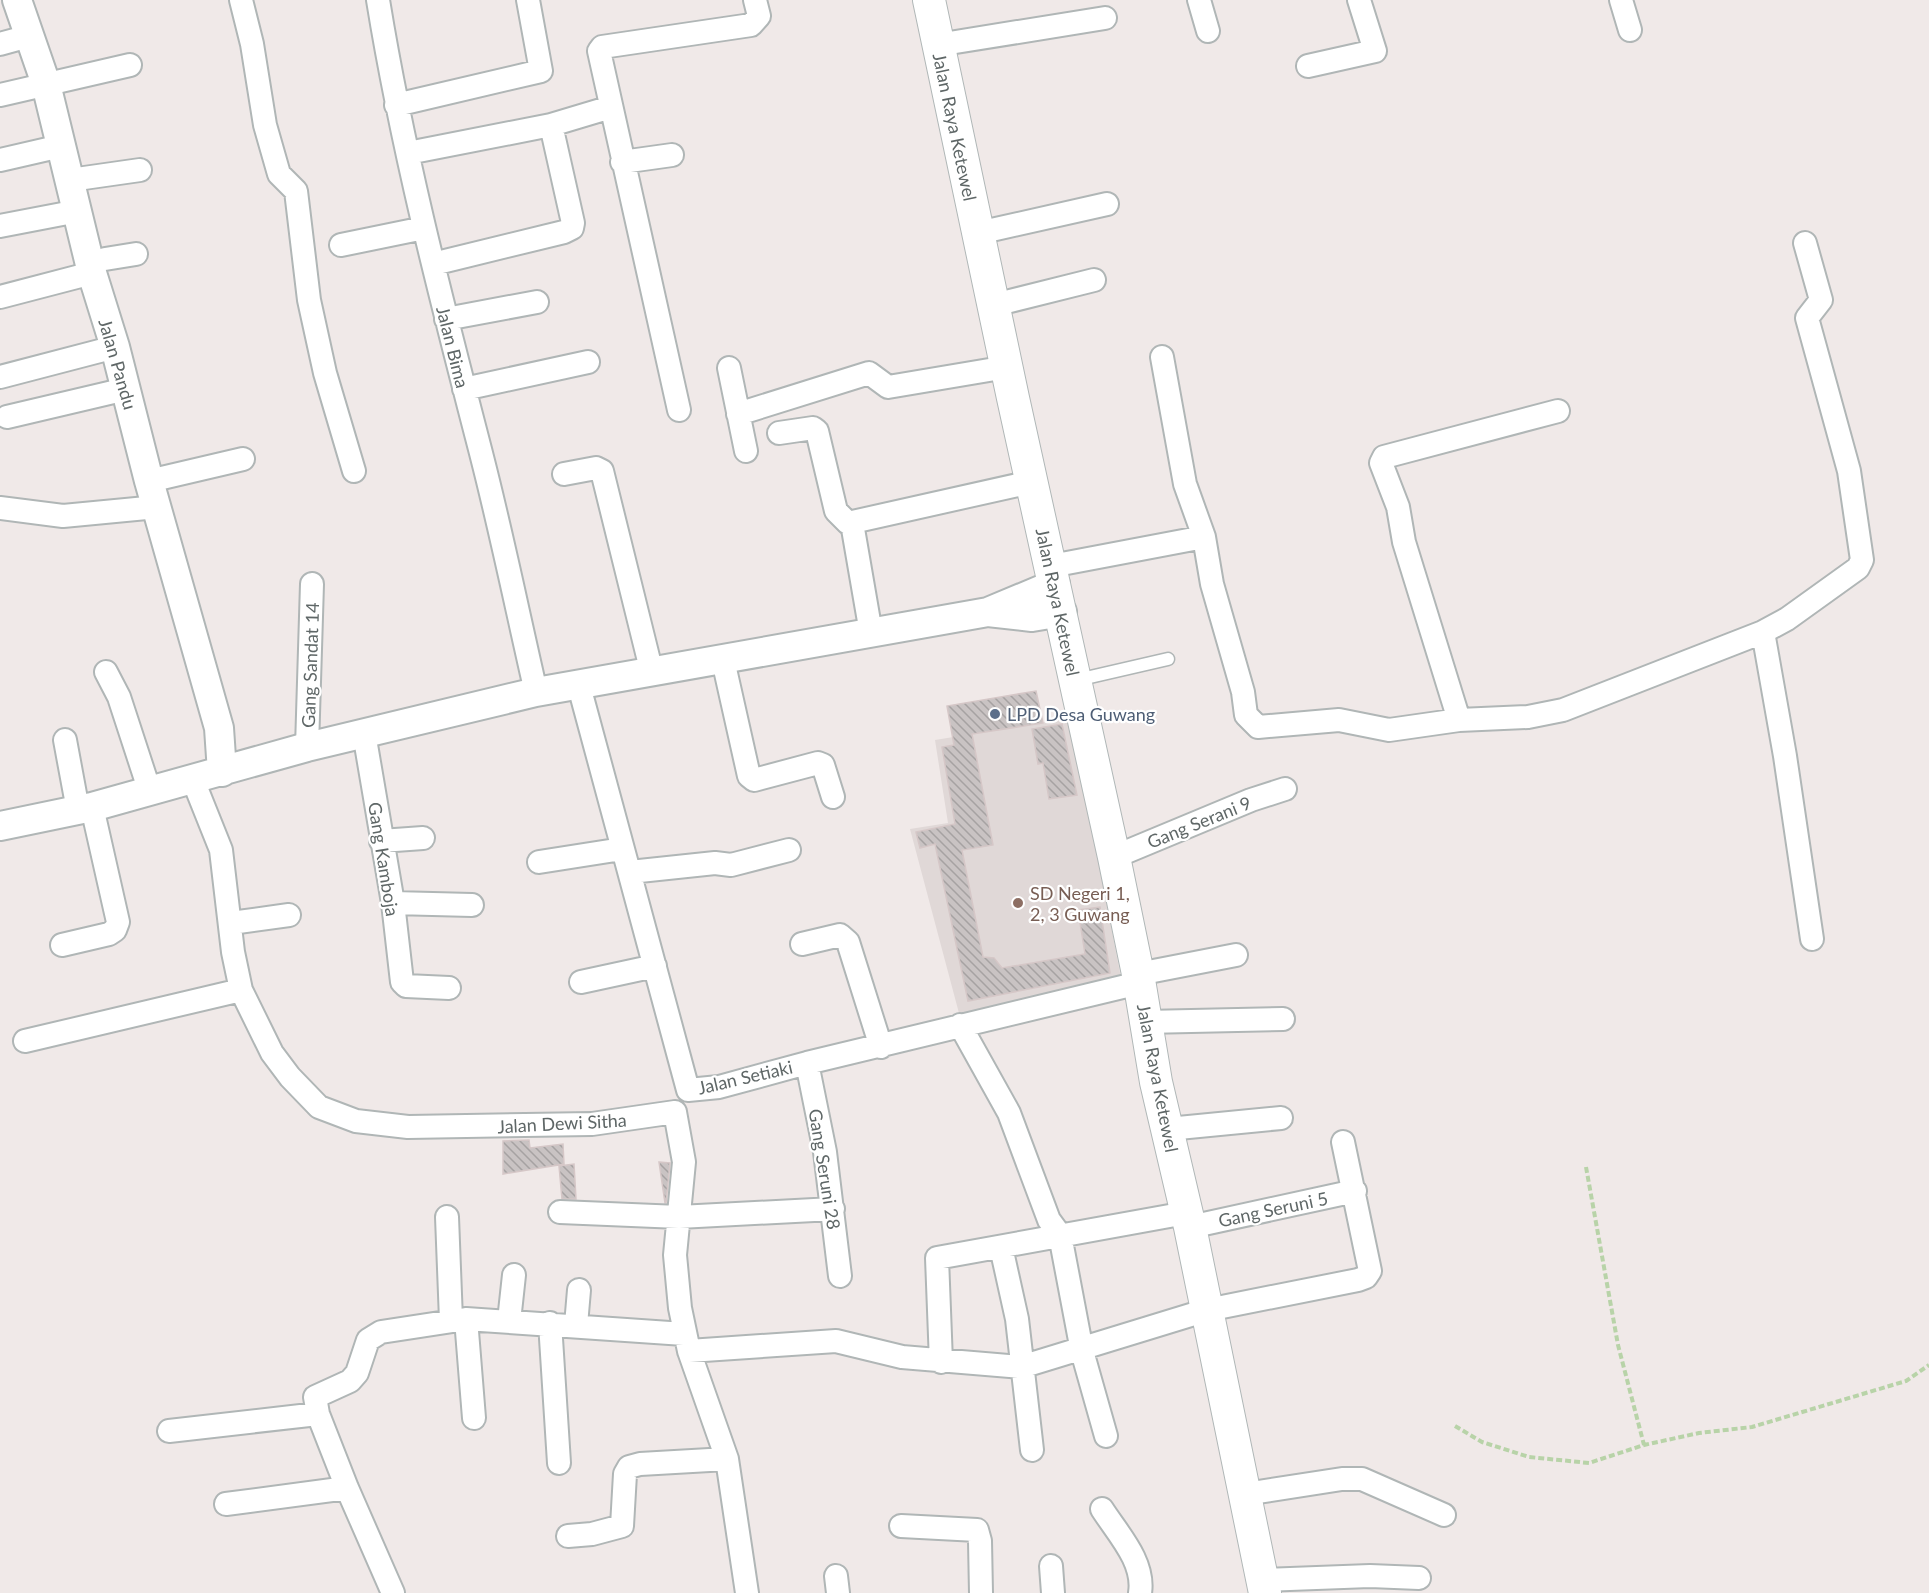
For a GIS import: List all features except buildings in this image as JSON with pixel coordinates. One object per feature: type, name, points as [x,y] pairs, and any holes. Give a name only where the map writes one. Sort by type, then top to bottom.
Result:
[{"type":"main road","name":"Jalan Raya Ketewel","points":[[929,0],[1031,482],[1114,857],[1139,978],[1145,1022],[1264,1587]]},
{"type":"street","name":"Jalan Pandu","points":[[17,0],[45,84],[78,211],[98,266],[115,347],[153,494],[219,728],[222,772]]},
{"type":"street","points":[[241,0],[252,44],[265,125],[279,174],[296,191],[309,300],[325,373],[354,471]]},
{"type":"street","points":[[396,105],[541,71],[528,0]]},
{"type":"street","points":[[1199,0],[1208,31]]},
{"type":"street","points":[[1308,66],[1375,51],[1359,0]]},
{"type":"street","points":[[1621,0],[1630,30]]},
{"type":"street","name":"Jalan Bima","points":[[382,1],[396,105],[536,692]]},
{"type":"street","points":[[679,410],[599,55],[602,47],[751,25],[757,10]]},
{"type":"street","points":[[937,45],[1105,18]]},
{"type":"street","points":[[0,44],[29,36]]},
{"type":"street","points":[[0,95],[130,65]]},
{"type":"street","points":[[408,153],[551,125],[611,107]]},
{"type":"street","points":[[433,264],[564,232],[572,228],[573,223],[551,125]]},
{"type":"street","points":[[0,160],[62,146]]},
{"type":"street","points":[[622,162],[672,155]]},
{"type":"street","points":[[70,180],[140,170]]},
{"type":"street","points":[[978,233],[1107,204]]},
{"type":"street","points":[[0,226],[78,211]]},
{"type":"street","points":[[341,245],[424,228]]},
{"type":"street","points":[[1162,357],[1185,484],[1204,537],[1212,584],[1244,692],[1246,715],[1258,727],[1339,720],[1389,730],[1459,720],[1528,717],[1563,710],[1763,632],[1787,619],[1850,576],[1862,560],[1849,471],[1808,318],[1821,300],[1805,243]]},
{"type":"street","points":[[0,297],[136,254]]},
{"type":"street","points":[[994,305],[1094,280]]},
{"type":"street","points":[[446,319],[537,302]]},
{"type":"street","points":[[0,377],[115,347]]},
{"type":"street","points":[[464,389],[588,362]]},
{"type":"street","points":[[738,414],[869,374],[888,387],[1007,367]]},
{"type":"street","points":[[729,368],[746,451]]},
{"type":"street","points":[[7,417],[126,389]]},
{"type":"street","points":[[1459,720],[1404,542],[1398,507],[1381,463],[1384,457],[1558,411]]},
{"type":"street","points":[[779,433],[813,428],[818,431],[836,511],[842,519],[852,523],[1031,482]]},
{"type":"street","points":[[0,508],[63,516],[153,494],[243,459]]},
{"type":"street","points":[[564,474],[596,468],[602,471],[652,673]]},
{"type":"street","points":[[852,523],[871,633]]},
{"type":"street","points":[[0,826],[150,792],[307,747],[536,692],[988,612],[1204,537]]},
{"type":"street","name":"Gang Sandat 14","points":[[307,747],[312,584]]},
{"type":"street","points":[[1763,632],[1785,756],[1812,939]]},
{"type":"street","points":[[723,660],[749,776],[754,780],[818,763],[823,765],[832,797]]},
{"type":"street","points":[[106,672],[119,697],[150,792]]},
{"type":"street","name":"Jalan Setiaki","points":[[579,686],[688,1090],[719,1087],[1236,955]]},
{"type":"street","name":"Jalan Pandu","points":[[219,728],[251,762]]},
{"type":"street","name":"Gang Kamboja","points":[[364,733],[393,903],[404,984],[449,988]]},
{"type":"street","points":[[62,945],[109,934],[115,930],[118,922],[65,740]]},
{"type":"street","name":"Jalan Dewi Sitha","points":[[194,780],[221,850],[241,990],[273,1053],[290,1077],[319,1107],[356,1121],[408,1127],[592,1124],[675,1112]]},
{"type":"street","name":"Gang Serani 9","points":[[1114,857],[1239,804],[1285,789]]},
{"type":"street","points":[[381,841],[423,838]]},
{"type":"street","points":[[539,862],[622,849]]},
{"type":"street","points":[[630,872],[708,863],[731,865],[789,850]]},
{"type":"street","points":[[393,903],[472,905]]},
{"type":"street","points":[[231,923],[289,915]]},
{"type":"street","points":[[802,944],[840,935],[848,942],[881,1047]]},
{"type":"street","points":[[581,982],[655,966]]},
{"type":"street","points":[[25,1041],[241,990]]},
{"type":"street","points":[[1145,1022],[1283,1019]]},
{"type":"street","points":[[960,1025],[1009,1113],[1049,1220],[1060,1235],[1082,1351],[1106,1436]]},
{"type":"street","name":"Gang Seruni 28","points":[[807,1063],[833,1209],[840,1276]]},
{"type":"street","points":[[688,1090],[675,1112],[684,1162],[675,1265],[687,1342],[727,1459],[747,1593]]},
{"type":"street","points":[[1168,1129],[1281,1118]]},
{"type":"street","points":[[393,1593],[347,1488],[318,1414],[315,1397],[350,1381],[357,1373],[368,1340],[381,1332],[458,1319],[550,1323],[687,1342],[836,1341],[902,1357],[1021,1367],[1082,1351],[1207,1310],[1366,1277],[1370,1271],[1343,1142]]},
{"type":"street","name":"Gang Seruni 5","points":[[941,1362],[935,1260],[1060,1235],[1188,1220],[1355,1191]]},
{"type":"street","points":[[560,1212],[679,1217],[833,1209]]},
{"type":"street","points":[[447,1217],[458,1319],[474,1418]]},
{"type":"street","points":[[1001,1247],[1017,1318],[1032,1450]]},
{"type":"street","points":[[510,1321],[514,1275]]},
{"type":"street","points":[[576,1325],[579,1290]]},
{"type":"street","points":[[550,1323],[559,1464]]},
{"type":"street","points":[[169,1431],[318,1414]]},
{"type":"street","points":[[568,1536],[592,1534],[622,1526],[625,1474],[629,1467],[640,1464],[727,1459]]},
{"type":"street","points":[[1245,1494],[1342,1479],[1362,1479],[1444,1515]]},
{"type":"street","points":[[226,1504],[347,1488]]},
{"type":"street","points":[[1102,1509],[1136,1561],[1141,1576],[1140,1593]]},
{"type":"street","points":[[901,1526],[977,1530],[980,1541],[981,1593]]},
{"type":"street","points":[[1051,1566],[1053,1593]]},
{"type":"street","points":[[1264,1587],[1370,1576],[1419,1578]]},
{"type":"lane","points":[[1076,681],[1168,659]]},
{"type":"path","points":[[1586,1167],[1618,1345],[1644,1445]]},
{"type":"path","points":[[1455,1426],[1482,1442],[1529,1457],[1570,1463],[1589,1463],[1644,1445],[1699,1433],[1752,1427],[1906,1381],[1929,1365]]},
{"type":"shaded area","name":"SD Negeri 1, 2, 3 Guwang","points":[[1071,718],[1121,978],[960,1017],[910,829],[948,823],[935,740]]},
{"type":"place","name":"LPD Desa Guwang","points":[[995,714]]},
{"type":"place","name":"SD Negeri 1, 2, 3 Guwang","points":[[1018,903]]}]
